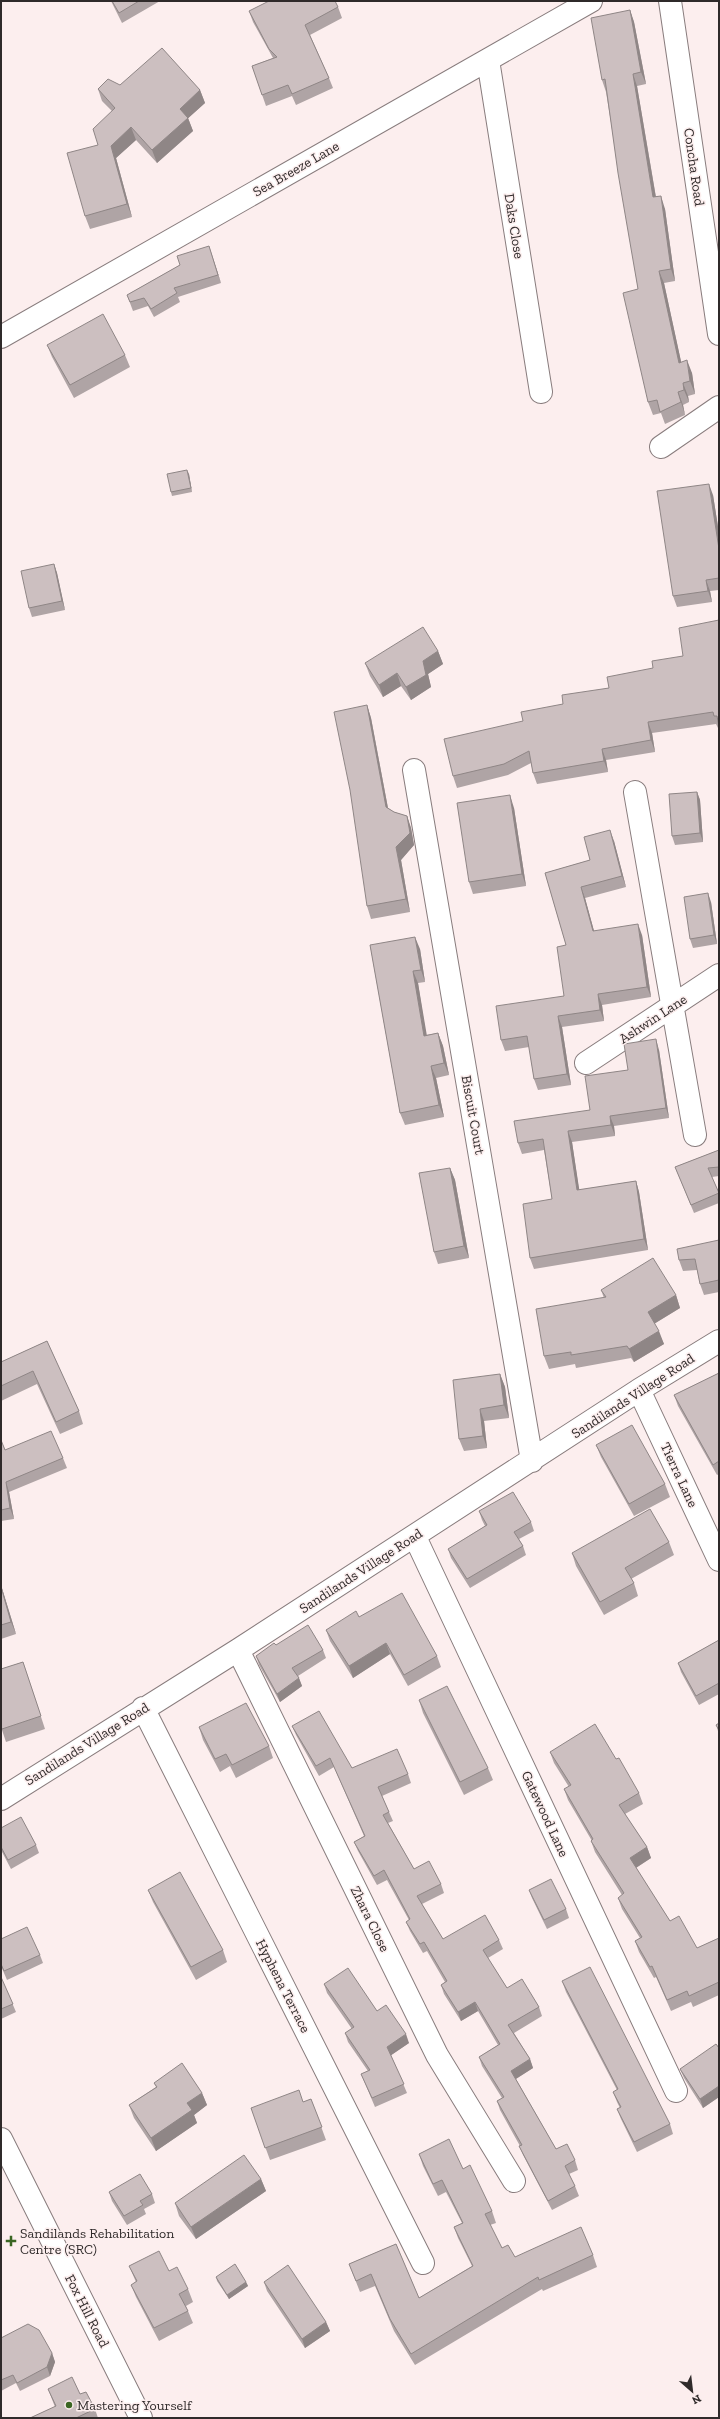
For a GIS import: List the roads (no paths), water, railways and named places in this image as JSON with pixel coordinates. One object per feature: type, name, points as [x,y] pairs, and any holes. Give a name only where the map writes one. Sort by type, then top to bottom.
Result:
[{"type":"street","name":"Sea Breeze Lane","points":[[1,337],[590,1]]},
{"type":"street","name":"Concha Road","points":[[670,1],[719,334]]},
{"type":"street","name":"Daks Close","points":[[488,60],[541,392]]},
{"type":"street","points":[[661,446],[719,407]]},
{"type":"street","name":"Biscuit Court","points":[[414,770],[532,1461]]},
{"type":"street","points":[[635,792],[695,1135]]},
{"type":"street","name":"Ashwin Lane","points":[[586,1063],[719,976]]},
{"type":"street","name":"Sandilands Village Road","points":[[1,1798],[238,1650],[532,1461],[639,1390],[719,1341]]},
{"type":"street","name":"Tierra Lane","points":[[639,1390],[719,1560]]},
{"type":"street","name":"Gatewood Lane","points":[[414,1537],[676,2091]]},
{"type":"street","name":"Zhara Close","points":[[238,1650],[437,2055],[514,2181]]},
{"type":"street","name":"Hyphena Terrace","points":[[143,1708],[423,2264]]},
{"type":"street","name":"Fox Hill Road","points":[[1,2139],[141,2418]]},
{"type":"place","name":"Sandilands Rehabilitation Centre (SRC)","points":[[11,2241]]},
{"type":"place","name":"Mastering Yourself","points":[[69,2405]]}]
